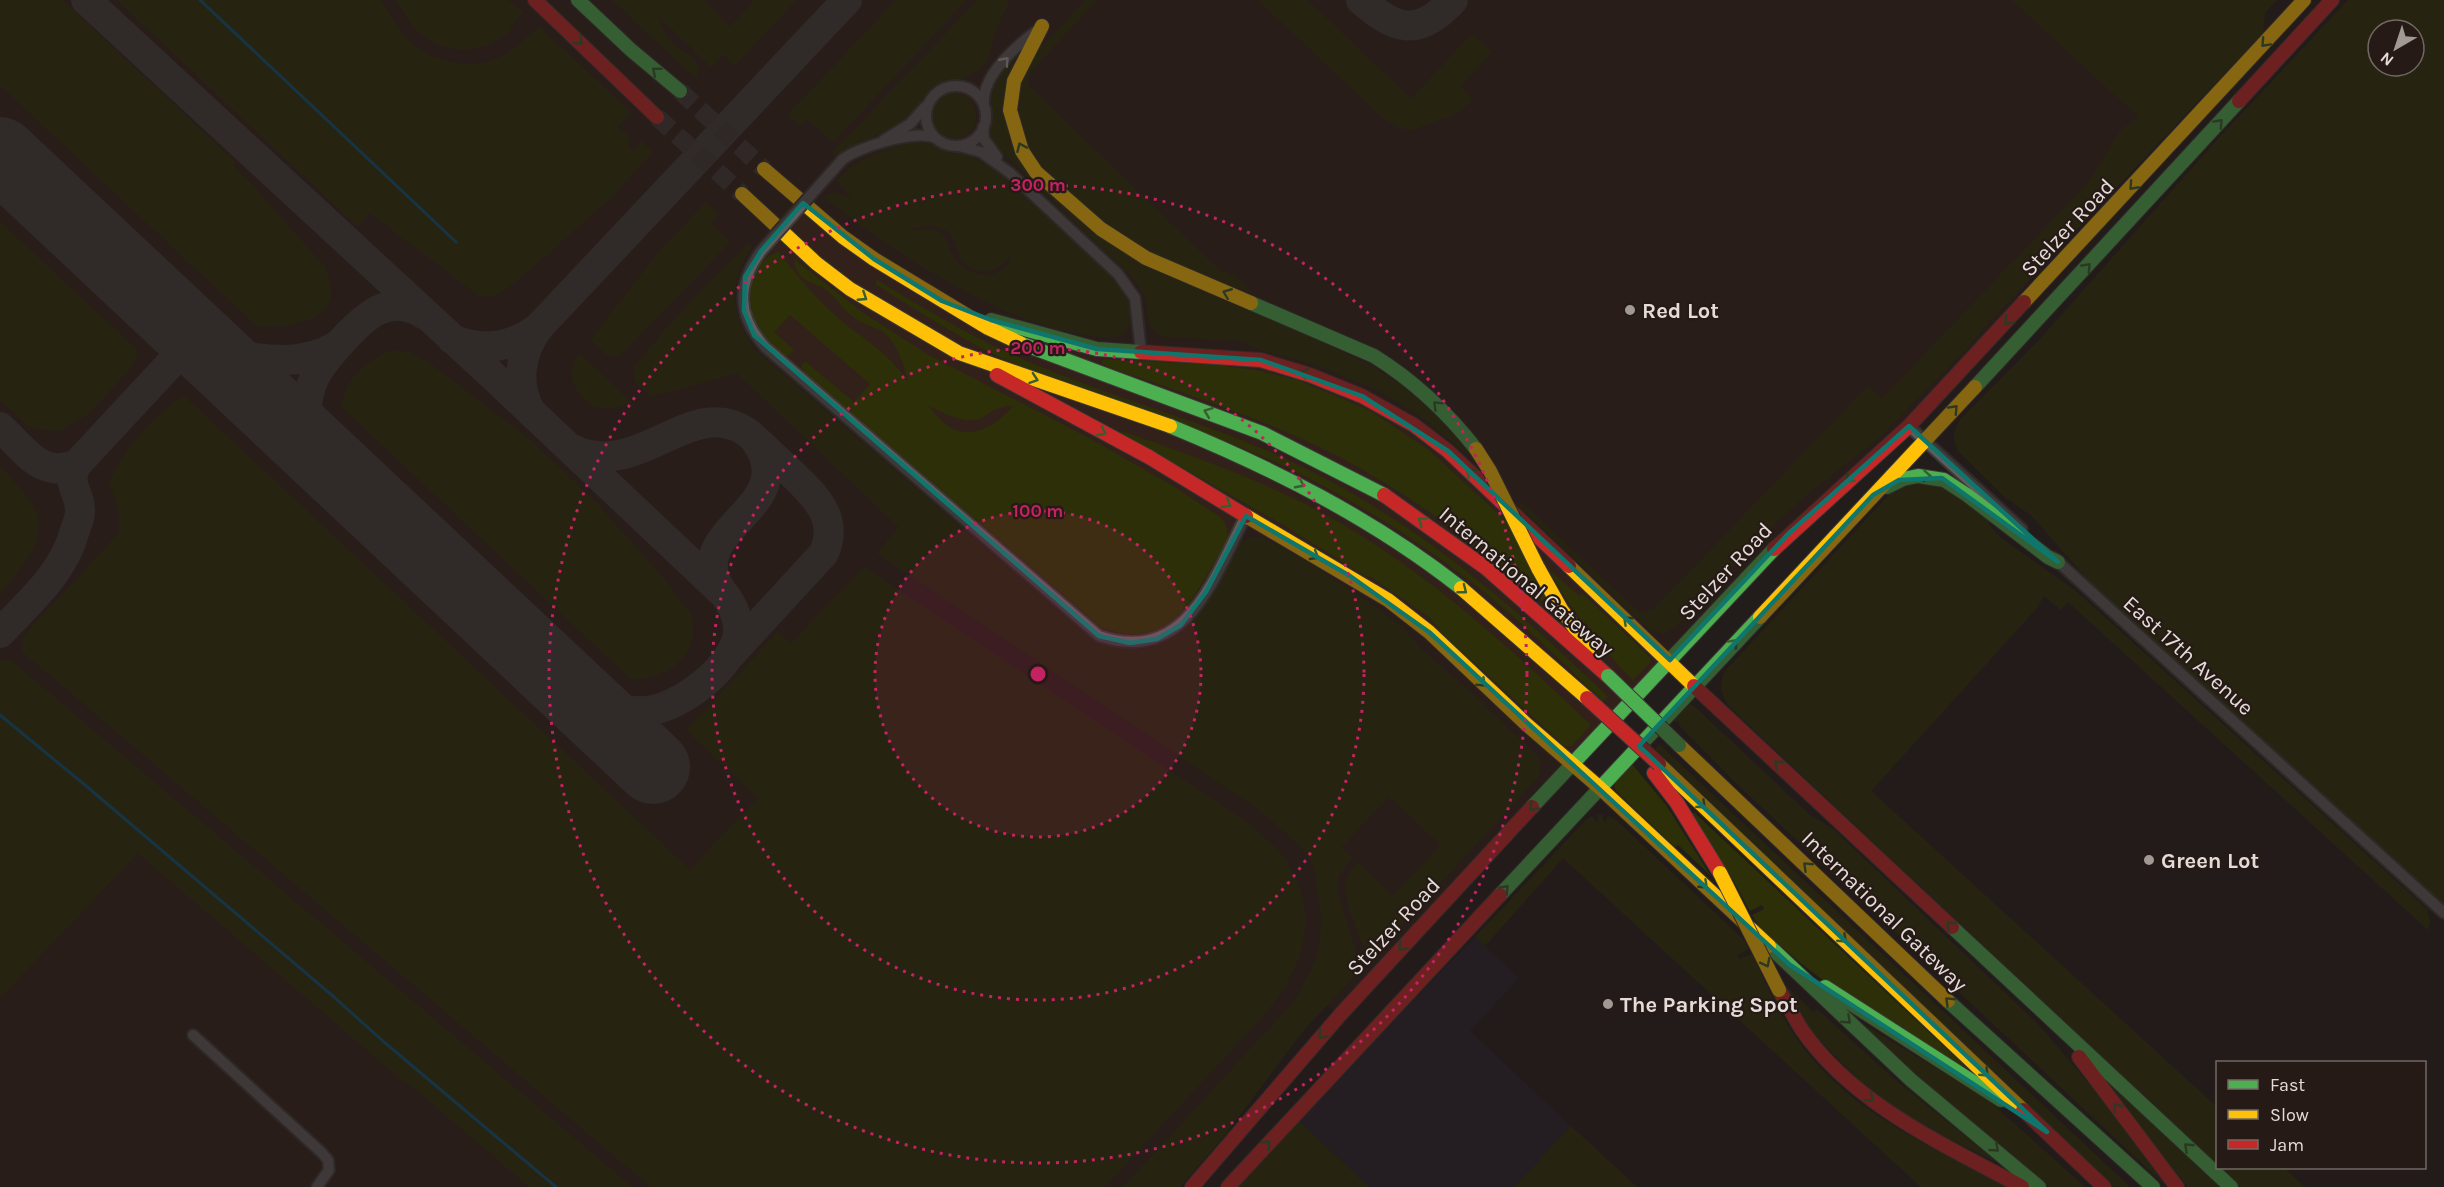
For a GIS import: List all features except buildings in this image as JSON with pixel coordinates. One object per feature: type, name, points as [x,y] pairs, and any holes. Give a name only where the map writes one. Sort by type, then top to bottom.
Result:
[{"type":"main road","points":[[535,0],[657,117]]},
{"type":"main road","points":[[578,0],[680,91]]},
{"type":"main road","name":"Stelzer Road","points":[[1192,1187],[1340,1015],[1788,534],[1909,426],[2304,0]]},
{"type":"main road","name":"Stelzer Road","points":[[1228,1187],[2332,0]]},
{"type":"main road","points":[[1042,26],[1014,81],[1010,110],[1022,151],[1036,172],[1085,216],[1136,252],[1197,281],[1374,356],[1422,390],[1476,449],[1490,471],[1561,609],[1608,676]]},
{"type":"main road","name":"International Gateway","points":[[764,169],[843,237],[988,328],[1032,349],[1171,398],[1262,434],[1358,480],[1421,520],[1486,568],[1608,676],[1981,1032],[2153,1187]]},
{"type":"main road","points":[[742,194],[816,263],[886,312],[1149,456],[1388,600],[1429,632],[1600,788],[1911,1080],[2039,1187]]},
{"type":"main road","points":[[942,301],[991,320],[1098,349],[1262,360],[1310,375],[1362,396],[1414,425],[1448,451],[1670,660],[1694,686],[2231,1187]]},
{"type":"main road","points":[[959,353],[1161,422],[1247,458],[1304,486],[1393,538],[1439,571],[1482,605],[1625,733],[1656,769],[2104,1187]]},
{"type":"main road","points":[[1873,495],[1899,480],[1919,475],[1942,478],[1965,491],[2048,557],[2058,562]]},
{"type":"main road","points":[[1656,769],[1720,873],[1779,990],[1803,1031],[1840,1073],[1875,1102],[1922,1132],[2022,1187]]},
{"type":"main road","points":[[1790,965],[1949,1065],[2047,1132]]},
{"type":"main road","points":[[2038,1008],[2083,1062],[2177,1187]]},
{"type":"main road","points":[[2038,1083],[2138,1187]]},
{"type":"street","points":[[1042,26],[1016,50],[990,80],[984,93],[986,114],[984,139],[1011,173],[1113,269],[1130,289],[1136,304],[1141,352]]},
{"type":"street","points":[[876,144],[915,120],[937,91],[955,85],[973,91],[984,105]]},
{"type":"street","points":[[929,101],[925,117],[927,126],[937,139]]},
{"type":"street","points":[[958,146],[977,138],[984,127]]},
{"type":"street","points":[[1011,173],[981,152],[949,145],[928,135],[876,144],[853,152],[842,160],[760,251],[745,277],[742,294],[747,322],[754,335],[765,348],[1100,636],[1114,641],[1142,642],[1157,639],[1180,626],[1191,615],[1206,592],[1246,516]]},
{"type":"street","name":"East 17th Avenue","points":[[1909,426],[2444,913]]},
{"type":"street","points":[[193,1035],[328,1160],[329,1170],[317,1187]]},
{"type":"highlighted area","points":[[803,203],[874,259],[942,301],[991,320],[1097,349],[1261,360],[1362,396],[1448,451],[1670,660],[1788,534],[1909,426],[2058,562],[1942,478],[1899,480],[1873,495],[1639,746],[2047,1132],[1790,965],[1429,632],[1350,576],[1246,516],[1206,592],[1181,625],[1157,639],[1130,643],[1099,636],[754,335],[744,311],[745,277],[761,251]]},
{"type":"shaded area","points":[[0,0],[2277,0],[2138,148],[1933,400],[1788,534],[1340,1015],[1321,1001],[1155,1187],[0,1187],[0,998],[138,853],[0,888]]},
{"type":"shaded area","points":[[1475,937],[1519,978],[1470,1031],[1571,1126],[1514,1187],[1369,1187],[1297,1119]]},
{"type":"green space","points":[[0,0],[62,0],[235,162],[233,164],[324,266],[330,283],[330,297],[325,308],[302,322],[257,326],[0,85]]},
{"type":"green space","points":[[117,0],[380,0],[394,22],[410,42],[419,49],[440,59],[464,64],[487,62],[504,55],[539,27],[631,112],[617,127],[627,135],[630,149],[633,151],[641,141],[653,152],[609,199],[527,272],[504,290],[492,296],[481,297],[370,213],[357,226]]},
{"type":"green space","points":[[396,0],[508,0],[523,11],[510,27],[511,30],[489,44],[477,48],[452,48],[440,45],[418,31]]},
{"type":"green space","points":[[612,0],[703,0],[730,27],[755,0],[796,0],[735,65],[723,54],[711,67],[658,15],[671,42],[695,61],[698,71],[696,78]]},
{"type":"green space","points":[[896,0],[966,0],[833,142],[807,119],[800,126],[788,115]]},
{"type":"green space","points":[[978,0],[1010,0],[996,28],[987,61],[978,70],[960,80],[933,87],[903,122],[852,146],[835,157],[832,153]]},
{"type":"green space","points":[[1086,0],[1096,0],[1032,70],[1028,76],[1029,86],[1218,269],[1239,279],[1251,293],[1164,260],[1102,222],[1044,171],[1029,152],[1019,116],[1019,89],[1034,55]]},
{"type":"green space","points":[[1258,0],[1307,0],[1411,99],[1472,34],[1492,52],[1460,86],[1473,99],[1459,112],[1410,131],[1382,117]]},
{"type":"green space","points":[[2012,0],[2277,0],[2265,12],[2263,33],[1983,328],[1972,343],[1879,438],[1802,498],[1754,544],[1677,626],[1663,633],[1650,630],[1520,507],[1519,500],[1640,613],[1654,609],[1868,386],[1882,399],[2086,185],[2120,131],[2139,117]]},
{"type":"green space","points":[[2348,0],[2444,0],[2444,904],[2096,589],[2032,516],[2005,497],[1960,453],[1954,440],[1960,420],[2040,339],[2216,141]]},
{"type":"green space","points":[[1011,62],[1014,63],[1009,137],[1093,232],[1377,369],[1428,408],[1469,456],[1418,414],[1379,391],[1319,366],[1264,351],[1235,340],[1164,337],[1153,330],[1143,294],[1133,278],[997,147],[989,126],[989,103],[997,80]]},
{"type":"green space","points":[[953,93],[969,100],[976,116],[969,132],[953,139],[937,132],[930,116],[937,100]]},
{"type":"green space","points":[[911,142],[967,154],[996,171],[1118,282],[1127,299],[1131,317],[1124,333],[1108,338],[1059,329],[1023,318],[987,302],[917,263],[824,197],[833,192],[852,199],[837,181],[845,173],[862,160]],"holes":[[[929,225],[951,234],[959,255],[969,266],[982,271],[996,268],[1011,253],[1009,262],[1004,269],[992,274],[978,274],[965,269],[955,259],[940,233],[932,230],[907,230]]]},
{"type":"green space","points":[[706,202],[718,214],[710,223],[730,242],[622,353],[616,356],[606,354],[591,340],[657,254]]},
{"type":"green space","points":[[0,222],[138,351],[130,368],[89,413],[63,429],[53,431],[30,427],[0,400]]},
{"type":"green space","points":[[748,243],[752,246],[744,260],[735,287],[736,313],[747,339],[757,352],[1082,631],[1105,644],[1121,648],[1147,648],[1164,643],[1192,621],[1203,607],[1240,545],[1248,538],[1261,537],[1299,557],[1403,627],[1422,650],[1473,694],[1539,758],[1541,767],[1537,778],[1375,953],[1366,952],[1349,907],[1345,890],[1350,872],[1357,862],[1393,896],[1441,845],[1389,796],[1341,847],[1352,857],[1338,877],[1338,892],[1359,963],[1357,973],[1304,1030],[1221,1140],[1180,1187],[1123,1187],[1291,1005],[1300,991],[1314,965],[1320,939],[1320,909],[1313,865],[1295,841],[1251,804],[877,553],[899,527],[737,373],[653,396],[637,384],[633,376],[634,367],[659,338],[658,336]]},
{"type":"green space","points":[[778,251],[826,306],[887,356],[908,382],[901,358],[888,336],[855,318],[824,288],[802,278],[794,259],[865,314],[929,355],[1091,439],[1173,486],[1220,517],[1227,529],[1226,543],[1191,600],[1178,615],[1164,627],[1146,633],[1126,634],[1101,627],[804,372],[801,366],[805,361],[854,402],[870,384],[790,315],[774,332],[794,350],[787,356],[766,341],[754,317],[750,289],[759,265]],"holes":[[[928,406],[955,418],[970,420],[977,420],[1000,408],[1013,406],[986,428],[970,432],[953,429]]]},
{"type":"green space","points":[[877,280],[949,323],[1006,351],[1061,375],[1242,440],[1313,472],[1354,495],[1394,519],[1469,573],[1539,632],[1608,697],[1603,701],[1522,625],[1462,575],[1359,506],[1304,476],[1238,446],[1012,363],[933,320],[875,284]]},
{"type":"green space","points":[[398,350],[411,353],[432,365],[529,439],[594,500],[664,579],[691,615],[692,641],[679,662],[657,675],[631,679],[342,407],[348,387],[361,369],[379,356]]},
{"type":"green space","points":[[580,354],[632,403],[603,408],[587,401],[576,387],[573,378],[572,370]]},
{"type":"green space","points":[[1105,359],[1218,365],[1255,370],[1298,380],[1369,410],[1429,450],[1507,522],[1552,609],[1465,538],[1403,494],[1338,456],[1230,409],[1103,365],[1101,361]]},
{"type":"green space","points":[[184,396],[690,870],[758,798],[686,730],[778,632],[790,644],[864,567],[1242,819],[1273,845],[1288,864],[1304,905],[1305,925],[1302,944],[1287,982],[1262,1017],[1104,1187],[651,1187],[22,651],[24,636],[119,533],[119,509],[109,482],[141,434],[161,413]]},
{"type":"green space","points":[[1122,431],[1207,462],[1291,497],[1374,544],[1412,570],[1486,629],[1591,725],[1572,746],[1565,746],[1445,636],[1430,618],[1371,577],[1365,576],[1285,526],[1121,433]]},
{"type":"green space","points":[[0,466],[30,501],[37,514],[39,526],[32,550],[0,594]]},
{"type":"green space","points":[[1939,481],[1990,521],[1988,524],[2001,538],[2076,591],[2427,909],[2430,921],[2428,930],[2068,602],[2061,610],[2044,596],[2037,608],[1871,791],[2216,1106],[2216,1164],[1735,712],[1724,698],[1721,688],[1725,671],[1887,497],[1904,485]]},
{"type":"green space","points":[[1548,568],[1579,596],[1582,593],[1650,657],[1650,663],[1633,680],[1586,627]]},
{"type":"green space","points":[[10,660],[632,1187],[530,1187],[138,853],[0,998],[0,661]]},
{"type":"green space","points":[[1690,704],[1811,816],[1832,828],[2038,1024],[2096,1092],[2164,1184],[1738,785],[1678,724],[1680,722],[1675,722],[1673,719]]},
{"type":"green space","points":[[1659,744],[2130,1187],[2114,1187],[1655,749]]},
{"type":"green space","points":[[1632,764],[1666,805],[1711,876],[1678,845],[1675,847],[1614,788],[1615,782]]},
{"type":"green space","points":[[1690,813],[1695,813],[1968,1069],[1849,998],[1804,966],[1770,937],[1752,915],[1764,909],[1762,905],[1750,911],[1729,873]]},
{"type":"green space","points":[[1597,815],[1603,815],[1603,821],[1606,821],[1608,816],[1615,819],[1745,941],[1749,949],[1737,955],[1739,959],[1752,954],[1794,1035],[1815,1062],[1838,1085],[1864,1106],[1919,1141],[2008,1187],[1921,1187],[1563,858],[1485,946],[1475,937],[1587,819],[1593,816],[1595,821],[1598,821]]},
{"type":"green space","points":[[1786,986],[1813,1012],[1817,1009],[1893,1078],[1998,1163],[1931,1130],[1872,1093],[1812,1032]]},
{"type":"green space","points":[[1850,1016],[1988,1100],[2085,1187],[2043,1187]]},
{"type":"green space","points":[[2113,1085],[2222,1187],[2188,1187],[2110,1088]]},
{"type":"green space","points":[[1297,1119],[1369,1187],[1234,1187]]},
{"type":"green space","points":[[1571,1126],[1637,1187],[1514,1187]]},
{"type":"green space","points":[[2222,1169],[2285,1169],[2305,1187],[2241,1187]]},
{"type":"waterway","points":[[200,0],[456,242]]},
{"type":"waterway","points":[[0,715],[556,1187]]},
{"type":"taxiway","points":[[86,0],[493,376],[731,603],[738,633],[727,659],[703,684],[675,702],[647,711],[627,710],[599,703],[572,691]]},
{"type":"taxiway","points":[[452,339],[475,346],[497,346],[518,340],[539,327],[847,0]]},
{"type":"taxiway","points":[[1361,0],[1385,18],[1407,26],[1429,20],[1453,0]]},
{"type":"taxiway","points":[[323,458],[307,420],[311,388],[323,364],[356,327],[381,309],[404,306],[425,315]]},
{"type":"taxiway","points":[[175,318],[226,349]]},
{"type":"taxiway","points":[[531,412],[523,390],[522,368],[527,347],[539,327]]},
{"type":"taxiway","points":[[178,356],[196,350],[250,358],[286,360],[304,358],[338,345]]},
{"type":"taxiway","points":[[0,633],[44,586],[70,546],[80,514],[80,505],[73,484],[77,464],[171,363]]},
{"type":"taxiway","points":[[570,448],[595,456],[619,455],[684,429],[705,423],[727,423],[748,433],[815,498],[822,507],[829,528],[824,553],[731,654]]},
{"type":"taxiway","points":[[0,427],[34,460],[44,465],[65,468],[77,464]]},
{"type":"taxiway","points":[[725,595],[715,579],[713,560],[720,543],[758,498],[765,481],[766,462],[755,440]]},
{"type":"runway","points":[[0,154],[653,767]]},
{"type":"tunnel","points":[[680,91],[764,169]]},
{"type":"tunnel","points":[[657,117],[742,194]]},
{"type":"traffic: fast","points":[[578,0],[631,50],[680,91]]},
{"type":"traffic: fast","points":[[1975,387],[2239,101]]},
{"type":"traffic: fast","points":[[1251,303],[1374,356],[1429,398],[1476,449]]},
{"type":"traffic: fast","points":[[991,320],[1097,349],[1141,352]]},
{"type":"traffic: fast","points":[[1020,343],[1262,433],[1384,495]]},
{"type":"traffic: fast","points":[[1170,426],[1284,478],[1357,517],[1393,539],[1461,588]]},
{"type":"traffic: fast","points":[[1887,487],[1903,479],[1918,476],[1944,480],[2058,562]]},
{"type":"traffic: fast","points":[[1532,807],[1774,549]]},
{"type":"traffic: fast","points":[[1500,895],[1760,617]]},
{"type":"traffic: fast","points":[[1608,676],[1679,745]]},
{"type":"traffic: fast","points":[[1952,927],[2231,1187]]},
{"type":"traffic: fast","points":[[1769,946],[1911,1080],[2039,1187]]},
{"type":"traffic: fast","points":[[1825,987],[2001,1100]]},
{"type":"traffic: fast","points":[[1948,1001],[2153,1187]]},
{"type":"traffic: slow","points":[[2024,302],[2304,0]]},
{"type":"traffic: slow","points":[[1042,26],[1014,81],[1010,110],[1022,151],[1036,172],[1101,229],[1146,258],[1251,303]]},
{"type":"traffic: slow","points":[[764,169],[843,237],[874,259],[988,328],[1020,343]]},
{"type":"traffic: slow","points":[[742,194],[816,263],[850,289],[959,353],[1170,426]]},
{"type":"traffic: slow","points":[[1760,617],[1975,387]]},
{"type":"traffic: slow","points":[[1476,449],[1490,471],[1538,568]]},
{"type":"traffic: slow","points":[[1246,516],[1388,600],[1429,632],[1526,724],[1600,788]]},
{"type":"traffic: slow","points":[[1569,566],[1694,686]]},
{"type":"traffic: slow","points":[[1538,568],[1561,609],[1590,649]]},
{"type":"traffic: slow","points":[[1461,588],[1587,698]]},
{"type":"traffic: slow","points":[[1679,745],[1948,1001]]},
{"type":"traffic: slow","points":[[1659,764],[2023,1110]]},
{"type":"traffic: slow","points":[[1600,788],[1769,946]]},
{"type":"traffic: slow","points":[[1720,873],[1779,990]]},
{"type":"traffic: jam","points":[[535,0],[657,117]]},
{"type":"traffic: jam","points":[[2239,101],[2332,0]]},
{"type":"traffic: jam","points":[[1774,549],[1909,426],[2024,302]]},
{"type":"traffic: jam","points":[[1141,352],[1261,360],[1310,375],[1362,396],[1414,425],[1448,451],[1569,566]]},
{"type":"traffic: jam","points":[[997,375],[1149,457],[1246,516]]},
{"type":"traffic: jam","points":[[1384,495],[1486,568],[1608,676]]},
{"type":"traffic: jam","points":[[1694,686],[1952,927]]},
{"type":"traffic: jam","points":[[1587,698],[1659,764]]},
{"type":"traffic: jam","points":[[1654,773],[1677,803],[1720,873]]},
{"type":"traffic: jam","points":[[1192,1187],[1340,1015],[1532,807]]},
{"type":"traffic: jam","points":[[1228,1187],[1500,895]]},
{"type":"traffic: jam","points":[[1779,990],[1802,1030],[1823,1057],[1874,1102],[1932,1139],[2022,1187]]},
{"type":"traffic: jam","points":[[2079,1057],[2177,1187]]},
{"type":"traffic: jam","points":[[2023,1110],[2104,1187]]},
{"type":"place","name":"Red Lot","points":[[1630,310]]},
{"type":"place","name":"Green Lot","points":[[2149,860]]},
{"type":"place","name":"The Parking Spot","points":[[1608,1004]]}]
